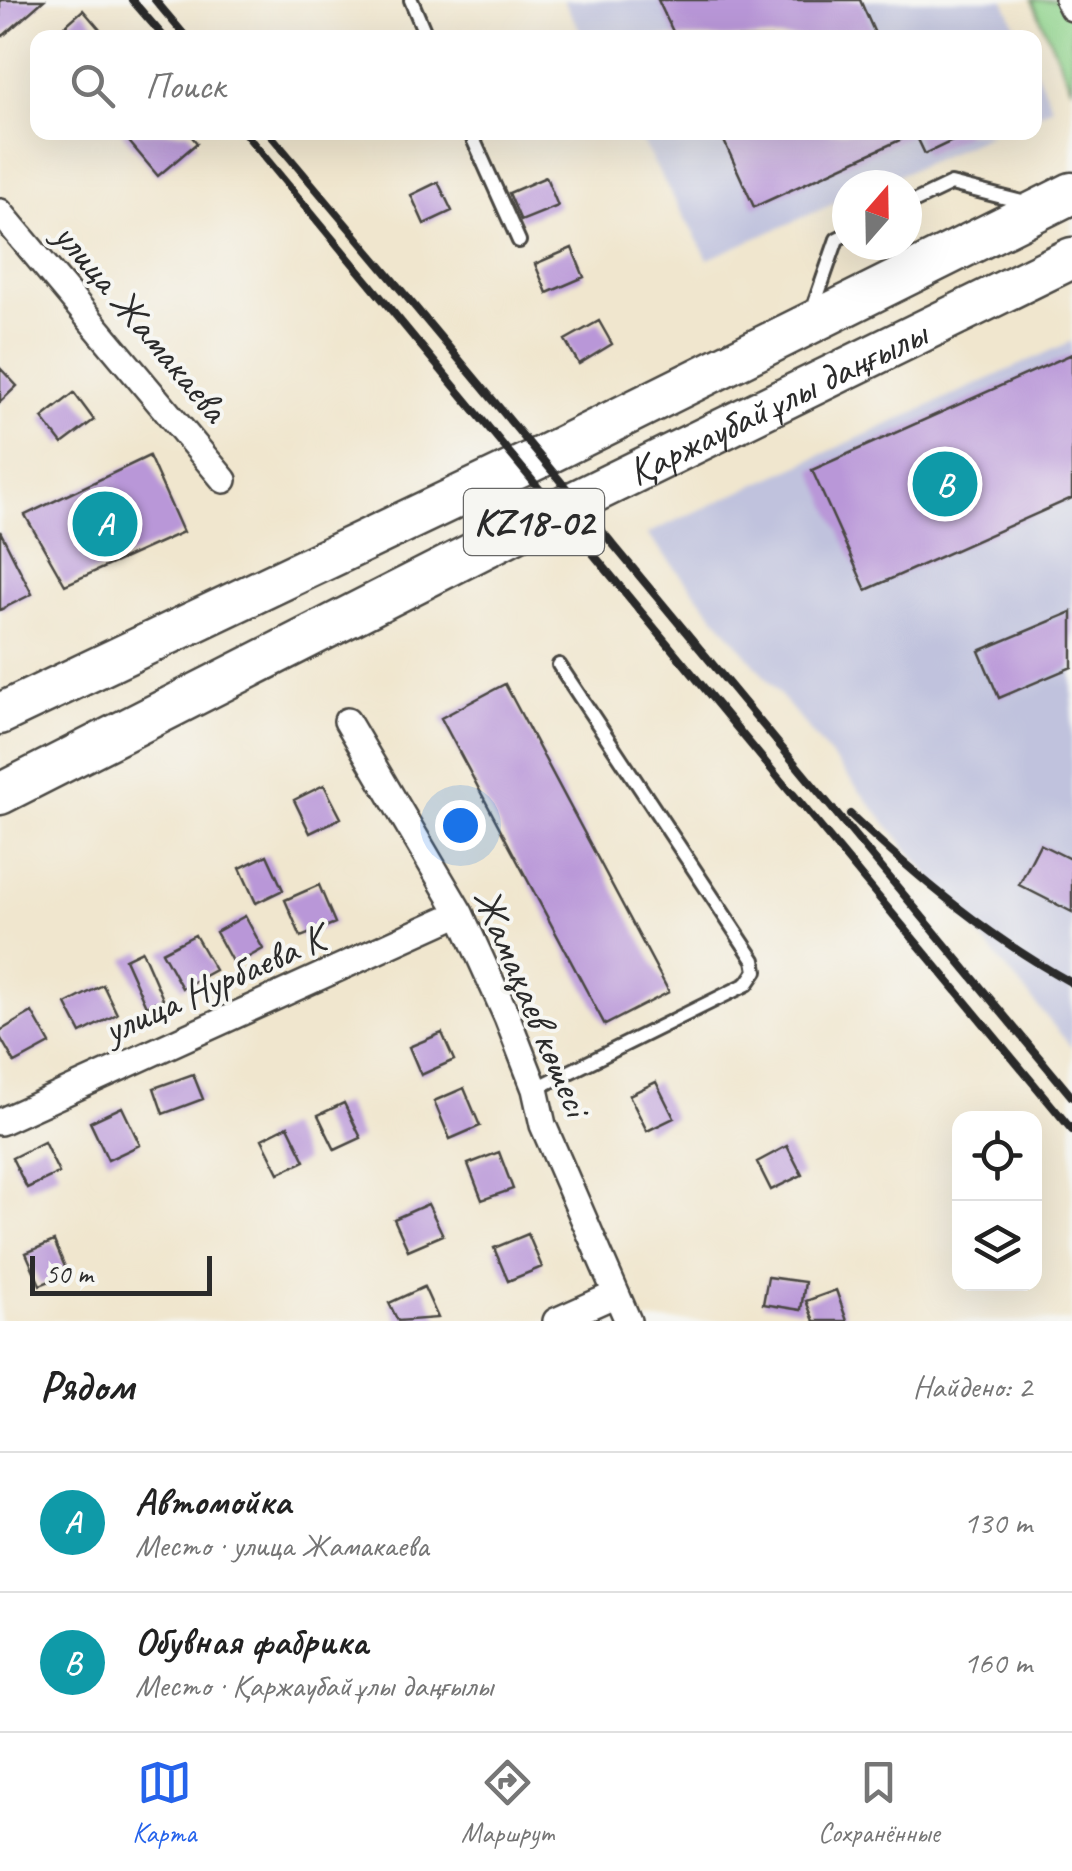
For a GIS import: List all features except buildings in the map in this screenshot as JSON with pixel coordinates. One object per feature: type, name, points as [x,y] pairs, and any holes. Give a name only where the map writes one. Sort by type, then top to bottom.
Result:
[{"type":"highway","name":"Қаржаубайұлы даңғылы","points":[[0,714],[543,456],[1058,200]]},
{"type":"highway","name":"Қаржаубайұлы даңғылы","points":[[0,794],[568,504],[1072,258]]},
{"type":"street","points":[[1068,0],[1072,8]]},
{"type":"street","name":"улица Жамакаева","points":[[5,228],[224,480]]},
{"type":"street","name":"Жамақаев көшесі","points":[[347,721],[460,913],[507,1017],[543,1124],[628,1321]]},
{"type":"street","name":"улица Нурбаева К","points":[[0,1122],[460,913]]},
{"type":"street","points":[[556,1321],[616,1294]]},
{"type":"lane","points":[[410,0],[424,30]]},
{"type":"lane","points":[[474,140],[520,241]]},
{"type":"lane","points":[[922,198],[951,184],[1058,200]]},
{"type":"lane","points":[[809,322],[832,253]]},
{"type":"lane","points":[[534,1089],[747,984],[756,971],[754,960],[559,665]]},
{"type":"shaded area","points":[[563,0],[1004,0],[1018,30],[580,30]]},
{"type":"shaded area","points":[[1042,84],[1052,107],[1042,111]]},
{"type":"shaded area","points":[[641,140],[978,140],[910,170],[832,170],[832,205],[708,259]]},
{"type":"shaded area","points":[[1072,341],[1072,1048],[647,534]]},
{"type":"green space","points":[[1032,0],[1072,0],[1072,89]]},
{"type":"railway","points":[[132,0],[158,30]]},
{"type":"railway","points":[[155,0],[180,30]]},
{"type":"railway","points":[[251,140],[800,804]]},
{"type":"railway","points":[[275,140],[1072,1097]]},
{"type":"railway","points":[[793,794],[1072,1130]]},
{"type":"railway","points":[[850,814],[956,906],[1012,947],[1072,983]]},
{"type":"place","name":"Обувная фабрика","points":[[945,484]]},
{"type":"place","name":"Автомойка","points":[[105,524]]}]
